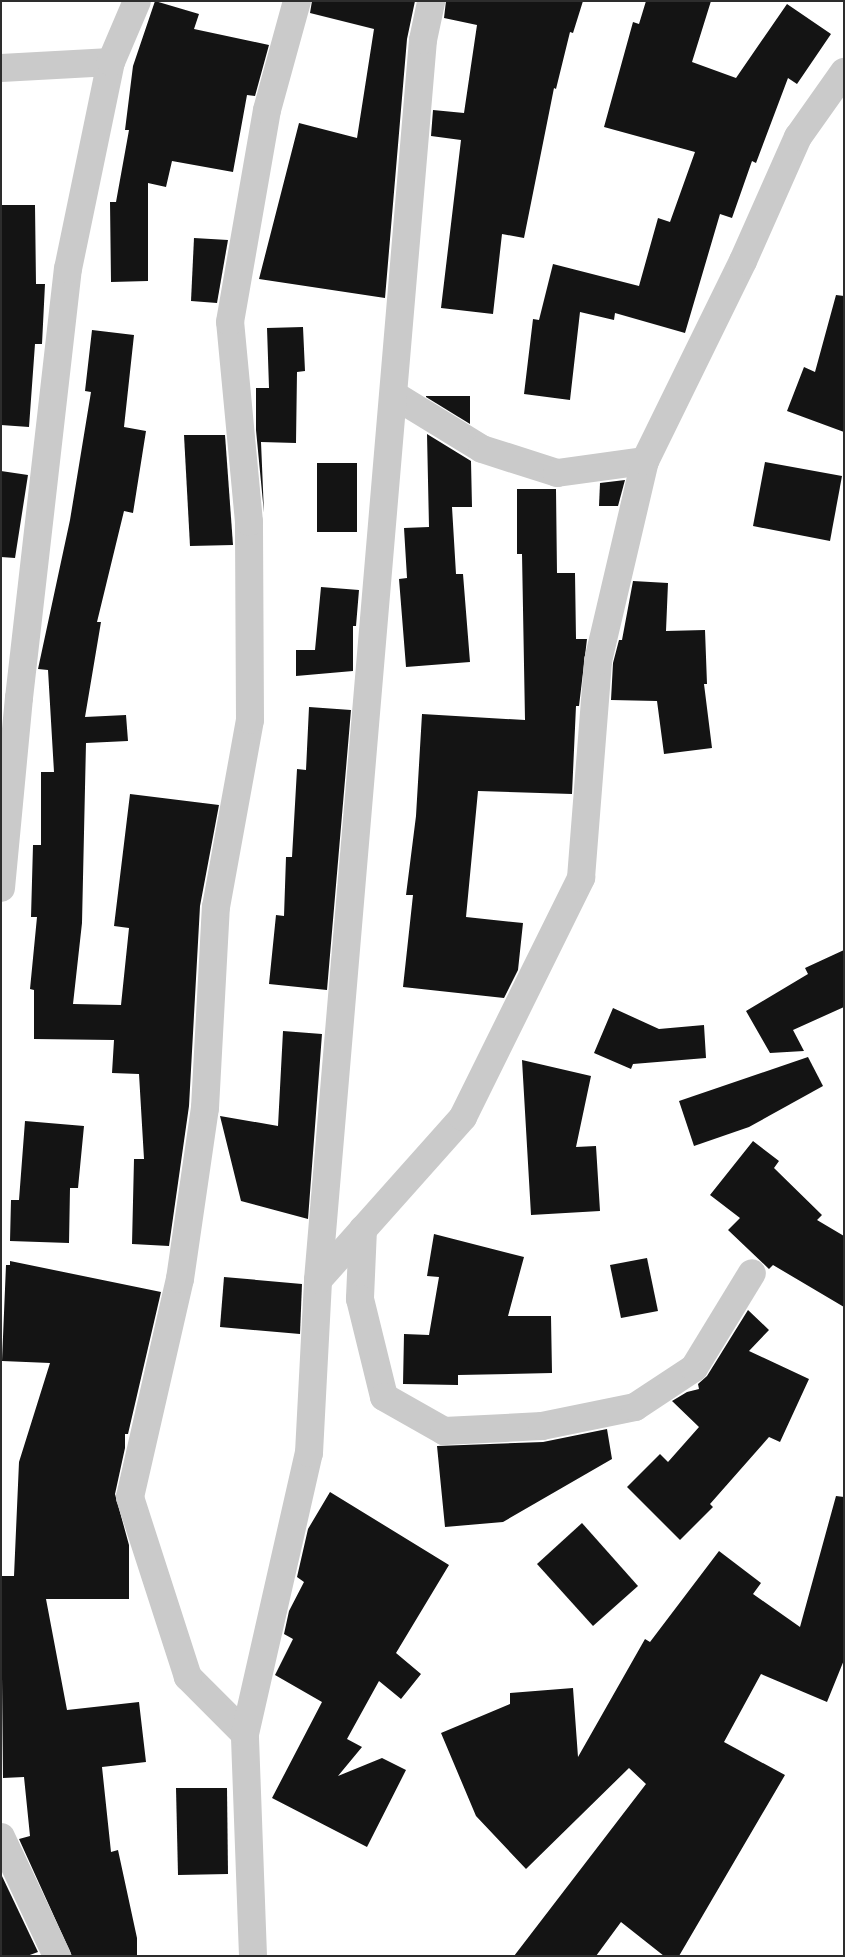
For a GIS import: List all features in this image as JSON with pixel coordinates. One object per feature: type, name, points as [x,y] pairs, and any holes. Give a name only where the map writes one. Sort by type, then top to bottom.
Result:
[{"type":"street","points":[[1,888],[19,698],[68,269],[111,62],[137,1]]},
{"type":"street","points":[[245,1734],[188,1677],[130,1497],[180,1279],[205,1108],[216,907],[250,720],[249,522],[230,322],[268,110],[297,1]]},
{"type":"street","points":[[253,1956],[245,1734],[309,1453],[318,1280],[394,395],[422,40],[432,1]]},
{"type":"street","points":[[1,68],[111,62]]},
{"type":"street","points":[[318,1280],[463,1117],[581,878],[598,661],[645,462],[743,261],[798,137],[844,72]]},
{"type":"street","points":[[394,395],[482,449],[557,473],[645,462]]},
{"type":"street","points":[[363,1229],[360,1299],[384,1397],[444,1431],[542,1426],[635,1407],[694,1368],[752,1273]]},
{"type":"street","points":[[1,1837],[56,1956]]},
{"type":"building","points":[[155,1],[199,14],[194,29],[269,45],[255,96],[247,95],[233,172],[172,161],[166,187],[148,183],[148,281],[111,282],[110,202],[116,202],[129,130],[125,130],[133,66]]},
{"type":"building","points":[[312,1],[415,1],[407,39],[385,298],[259,279],[299,123],[357,138],[374,29],[310,13]]},
{"type":"building","points":[[446,1],[583,1],[573,33],[570,32],[556,89],[554,88],[524,238],[502,234],[493,314],[441,308],[461,140],[431,136],[433,110],[464,113],[477,25],[444,18]]},
{"type":"building","points":[[646,1],[711,1],[692,62],[736,78],[787,4],[831,34],[797,84],[788,78],[756,163],[752,161],[732,218],[720,214],[685,333],[615,313],[614,320],[580,312],[570,400],[524,394],[533,319],[539,320],[553,264],[639,286],[658,218],[670,222],[695,152],[604,127],[633,22],[639,24]]},
{"type":"building","points":[[1,205],[35,205],[36,284],[45,284],[42,344],[35,344],[29,427],[1,425]]},
{"type":"building","points":[[194,238],[228,240],[217,303],[191,301]]},
{"type":"building","points":[[836,295],[844,296],[844,432],[787,411],[804,367],[815,372]]},
{"type":"building","points":[[303,327],[305,371],[297,372],[296,443],[261,442],[264,513],[256,430],[256,388],[269,388],[267,328]]},
{"type":"building","points":[[92,330],[134,335],[124,427],[146,431],[133,513],[124,511],[97,622],[101,622],[85,717],[126,715],[128,741],[86,743],[82,923],[73,1004],[121,1005],[129,928],[114,926],[130,794],[219,805],[200,906],[189,1106],[169,1246],[132,1244],[134,1159],[144,1159],[139,1074],[112,1073],[114,1040],[34,1039],[34,990],[30,989],[37,917],[31,917],[33,845],[41,845],[41,772],[54,772],[48,670],[38,669],[70,520],[91,392],[85,391]]},
{"type":"building","points":[[470,396],[470,424],[426,397]]},
{"type":"building","points":[[427,434],[471,461],[472,507],[452,507],[456,574],[463,574],[470,662],[406,667],[399,579],[407,578],[404,528],[429,527]]},
{"type":"building","points":[[184,435],[225,435],[233,545],[190,546]]},
{"type":"building","points":[[765,462],[842,476],[830,541],[753,526]]},
{"type":"building","points":[[317,463],[357,463],[357,532],[317,532]]},
{"type":"building","points":[[1,471],[28,475],[15,558],[1,557]]},
{"type":"building","points":[[625,480],[618,506],[599,506],[600,483]]},
{"type":"building","points":[[517,489],[556,489],[557,573],[575,573],[576,639],[587,639],[579,706],[576,706],[572,794],[478,791],[466,917],[523,923],[518,970],[504,998],[403,987],[413,895],[406,895],[416,816],[422,714],[525,720],[522,554],[517,554]]},
{"type":"building","points":[[633,581],[668,583],[666,631],[705,630],[707,684],[704,684],[712,748],[664,754],[657,701],[611,700],[613,663],[619,640],[622,640]]},
{"type":"building","points":[[321,587],[359,590],[356,626],[353,626],[353,671],[296,676],[296,650],[315,650]]},
{"type":"building","points":[[309,707],[351,710],[327,990],[269,984],[276,915],[284,916],[286,857],[292,857],[297,769],[306,770]]},
{"type":"building","points":[[844,950],[844,1007],[793,1030],[804,1051],[770,1053],[746,1011],[808,974],[805,968]]},
{"type":"building","points":[[613,1008],[659,1029],[704,1025],[706,1058],[633,1064],[631,1069],[594,1053]]},
{"type":"building","points":[[283,1031],[322,1034],[308,1219],[241,1201],[220,1116],[278,1126]]},
{"type":"building","points":[[808,1057],[823,1086],[749,1127],[694,1146],[679,1101]]},
{"type":"building","points":[[522,1060],[591,1076],[576,1147],[596,1146],[600,1211],[531,1215]]},
{"type":"building","points":[[25,1121],[84,1126],[78,1188],[70,1188],[69,1243],[10,1241],[11,1200],[19,1200]]},
{"type":"building","points":[[753,1141],[779,1161],[774,1168],[822,1215],[817,1220],[844,1236],[844,1307],[773,1265],[769,1269],[728,1230],[740,1218],[710,1195]]},
{"type":"building","points":[[434,1234],[524,1257],[508,1316],[551,1316],[552,1373],[458,1375],[458,1385],[403,1384],[404,1334],[429,1335],[439,1277],[427,1276]]},
{"type":"building","points":[[647,1258],[658,1311],[621,1318],[610,1265]]},
{"type":"building","points":[[10,1261],[161,1292],[128,1434],[125,1434],[125,1448],[115,1494],[129,1545],[129,1599],[46,1599],[67,1710],[139,1702],[146,1762],[102,1767],[111,1852],[118,1850],[137,1938],[137,1956],[72,1956],[19,1839],[30,1836],[24,1777],[3,1778],[1,1576],[14,1576],[19,1462],[50,1363],[2,1361],[6,1265],[10,1265]]},
{"type":"building","points":[[224,1277],[302,1284],[300,1334],[220,1327]]},
{"type":"building","points":[[748,1310],[769,1330],[749,1351],[809,1379],[780,1442],[769,1437],[710,1504],[713,1507],[680,1540],[627,1487],[660,1454],[668,1462],[699,1427],[672,1401],[687,1392],[699,1389],[698,1384],[707,1376]]},
{"type":"building","points":[[607,1429],[612,1459],[503,1522],[445,1527],[437,1446],[543,1442]]},
{"type":"building","points":[[330,1492],[449,1565],[396,1653],[421,1674],[401,1699],[379,1681],[347,1739],[362,1747],[338,1776],[382,1758],[406,1770],[367,1847],[272,1798],[322,1702],[275,1675],[293,1639],[284,1634],[289,1611],[304,1582],[297,1577],[308,1529]]},
{"type":"building","points":[[836,1496],[844,1497],[844,1660],[827,1702],[761,1674],[724,1742],[785,1775],[679,1956],[664,1956],[621,1922],[596,1956],[514,1956],[646,1784],[629,1768],[526,1869],[476,1816],[441,1733],[510,1704],[510,1693],[573,1688],[578,1757],[645,1639],[650,1642],[719,1551],[761,1583],[753,1594],[800,1627]]},
{"type":"building","points":[[582,1523],[638,1586],[593,1626],[537,1564]]},
{"type":"building","points":[[176,1788],[227,1788],[228,1874],[178,1875]]},
{"type":"building","points":[[1,1874],[38,1952],[27,1956],[1,1956]]}]
